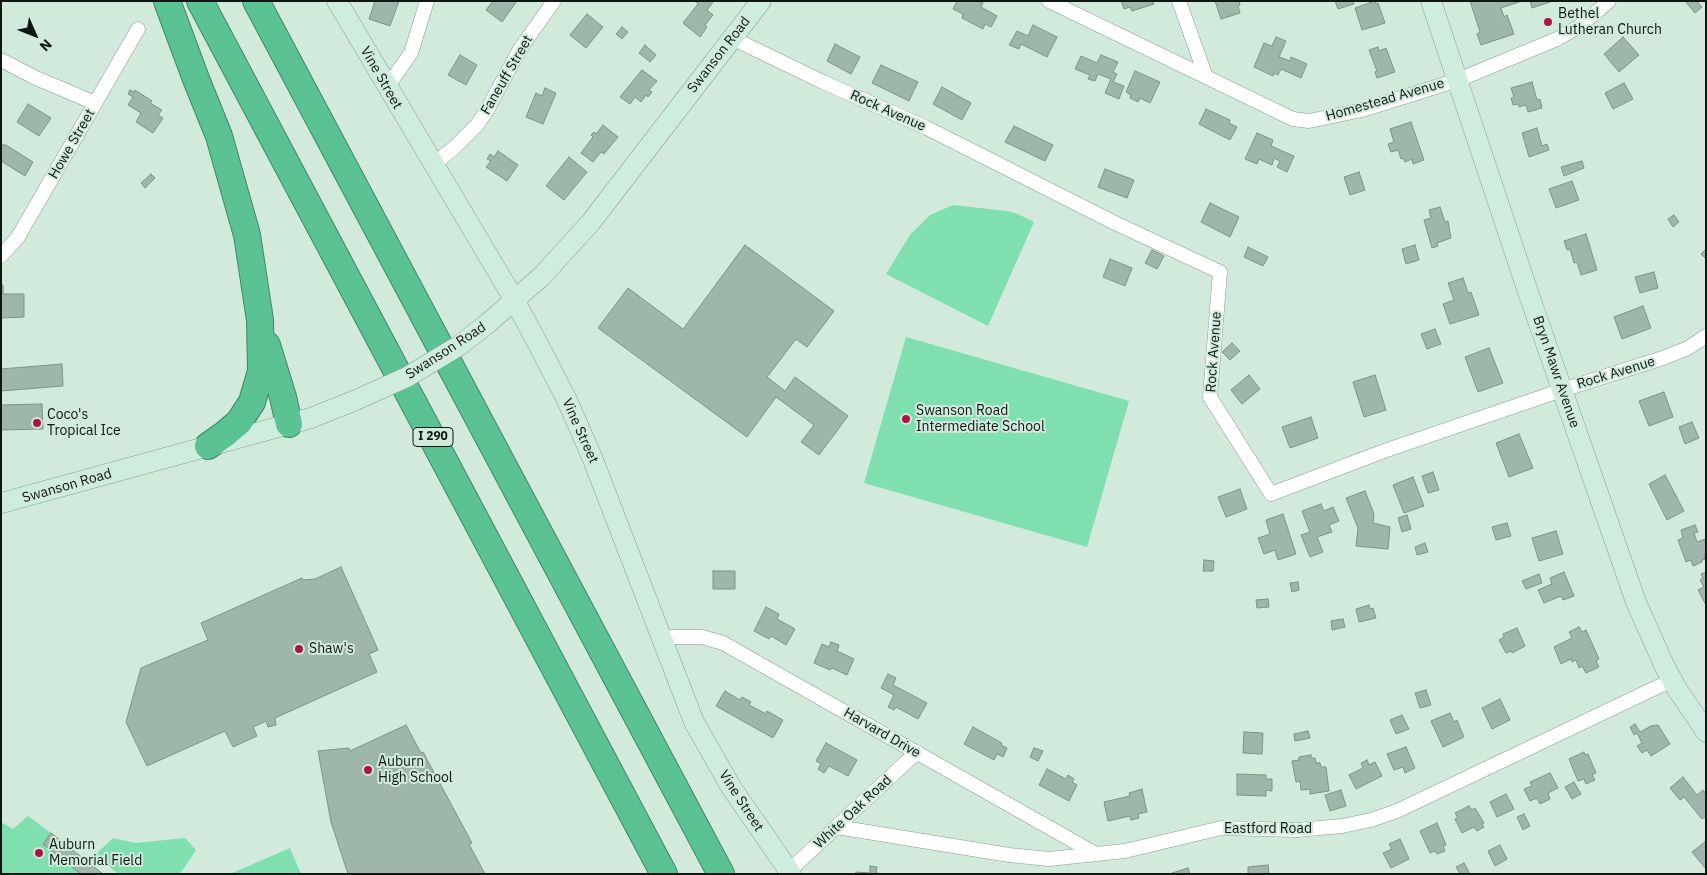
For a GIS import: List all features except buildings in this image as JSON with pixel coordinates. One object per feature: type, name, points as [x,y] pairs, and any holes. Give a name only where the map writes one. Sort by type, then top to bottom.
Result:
[{"type":"highway","points":[[167,1],[196,79],[220,136],[247,235],[260,320],[261,371],[252,402],[239,422],[208,446]]},
{"type":"highway","name":"I 290","points":[[200,1],[664,874]]},
{"type":"highway","points":[[256,1],[720,874]]},
{"type":"highway","points":[[260,320],[289,424]]},
{"type":"street","name":"Vine Street","points":[[337,1],[515,301],[552,369],[582,435],[687,706],[706,744],[745,809],[790,873]]},
{"type":"street","points":[[387,87],[411,53],[427,1]]},
{"type":"street","name":"Faneuff Street","points":[[433,165],[477,126],[520,49],[554,1]]},
{"type":"street","name":"Swanson Road","points":[[1,504],[311,418],[407,377],[460,345],[515,301],[553,265],[600,212],[761,1]]},
{"type":"street","name":"Homestead Avenue","points":[[1049,1],[1293,119],[1308,121],[1362,110],[1429,87],[1458,80],[1565,35],[1580,26],[1609,1]]},
{"type":"street","points":[[1179,1],[1206,77]]},
{"type":"street","name":"Bryn Mawr Avenue","points":[[1432,1],[1562,390],[1636,602],[1654,646],[1672,680],[1706,732]]},
{"type":"street","name":"Howe Street","points":[[1,256],[18,237],[138,29]]},
{"type":"street","name":"Rock Avenue","points":[[732,38],[823,82],[927,128],[1220,272],[1210,397],[1271,494],[1384,451],[1562,390],[1663,358],[1703,342]]},
{"type":"street","points":[[1,60],[36,78],[95,103]]},
{"type":"street","name":"Harvard Drive","points":[[661,637],[702,637],[723,643],[1096,854]]},
{"type":"street","name":"Eastford Road","points":[[837,827],[1022,857],[1062,858],[1125,851],[1216,828],[1241,827],[1268,830],[1342,826],[1371,820],[1406,807],[1672,680]]},
{"type":"street","name":"White Oak Road","points":[[790,873],[917,752]]},
{"type":"green space","points":[[953,205],[1007,211],[1034,222],[988,326],[886,274],[910,235],[930,215]]},
{"type":"green space","points":[[906,337],[1129,401],[1087,547],[864,483]]},
{"type":"green space","name":"Auburn Memorial Field","points":[[28,816],[103,874],[1,874],[1,822],[13,829]]},
{"type":"green space","points":[[113,838],[135,843],[185,838],[196,850],[180,874],[118,874],[95,855]]},
{"type":"green space","points":[[290,848],[301,874],[230,874]]},
{"type":"place","name":"Bethel Lutheran Church","points":[[1548,22]]},
{"type":"place","name":"Swanson Road Intermediate School","points":[[906,419]]},
{"type":"place","name":"Coco's Tropical Ice","points":[[37,423]]},
{"type":"place","name":"Shaw's","points":[[299,649]]},
{"type":"place","name":"Auburn High School","points":[[368,770]]},
{"type":"place","name":"Auburn Memorial Field","points":[[39,853]]}]
